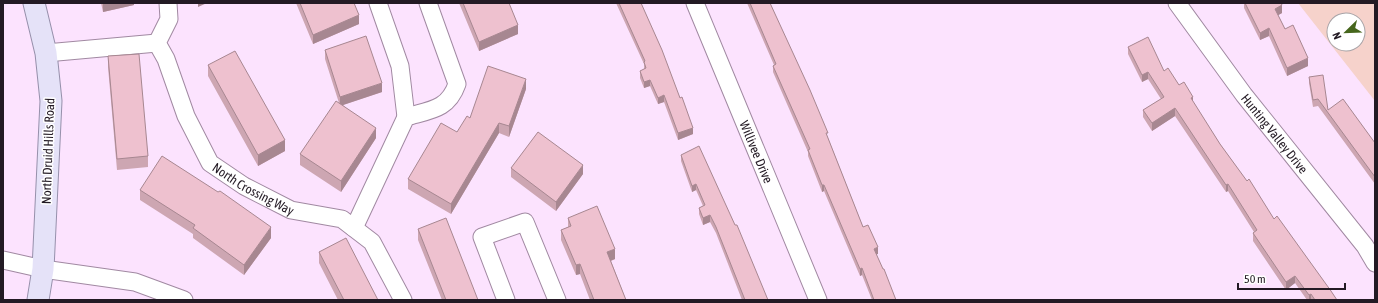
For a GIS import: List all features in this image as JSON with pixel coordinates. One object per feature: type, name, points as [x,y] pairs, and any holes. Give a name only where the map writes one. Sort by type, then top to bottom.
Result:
[{"type":"main road","name":"North Druid Hills Road","points":[[34,3],[46,53],[51,101],[43,269],[38,300]]},
{"type":"street","points":[[46,53],[157,43],[169,19],[168,3]]},
{"type":"street","points":[[354,228],[406,117],[400,66],[378,3]]},
{"type":"street","points":[[406,117],[437,109],[447,102],[453,95],[457,84],[428,3]]},
{"type":"street","name":"Willivee Drive","points":[[696,3],[818,300]]},
{"type":"street","name":"Hunting Valley Drive","points":[[1177,3],[1244,95],[1365,246],[1375,263]]},
{"type":"street","name":"North Crossing Way","points":[[157,43],[166,60],[186,116],[210,162],[244,186],[291,210],[342,219],[372,242],[403,300]]},
{"type":"street","points":[[506,300],[482,237],[525,222],[557,300]]},
{"type":"street","points":[[3,260],[43,269],[135,282],[184,300]]},
{"type":"shaded area","points":[[1298,3],[1375,3],[1375,101],[1336,52],[1366,52],[1366,12],[1326,12],[1326,39]]},
{"type":"building","points":[[300,3],[354,3],[359,15],[313,35]]},
{"type":"building","points":[[463,3],[509,3],[518,25],[479,42]]},
{"type":"building","points":[[619,3],[641,3],[662,50],[680,98],[682,97],[693,128],[678,133],[664,95],[658,98],[650,80],[644,82],[640,71],[646,68],[645,61]]},
{"type":"building","points":[[750,3],[770,3],[828,133],[826,133],[863,227],[868,225],[878,247],[874,249],[884,269],[896,300],[874,300],[862,268],[860,269],[824,185],[822,185],[808,150],[810,149],[773,66],[776,64]]},
{"type":"building","points":[[1245,3],[1281,3],[1282,5],[1275,9],[1285,29],[1293,25],[1308,58],[1287,68],[1269,28],[1260,33]]},
{"type":"building","points":[[366,36],[382,83],[340,97],[325,50]]},
{"type":"building","points":[[1148,37],[1164,71],[1168,68],[1179,85],[1184,82],[1193,97],[1191,98],[1220,144],[1247,181],[1249,179],[1274,219],[1277,216],[1337,300],[1315,300],[1311,294],[1309,295],[1295,276],[1286,282],[1253,233],[1257,230],[1228,184],[1226,185],[1175,108],[1152,123],[1143,110],[1164,97],[1148,72],[1142,75],[1128,47]]},
{"type":"building","points":[[235,51],[285,140],[258,155],[208,65]]},
{"type":"building","points":[[139,54],[148,156],[117,159],[108,56]]},
{"type":"building","points":[[488,66],[526,79],[509,126],[499,123],[451,204],[408,179],[441,123],[457,132],[467,116],[470,118]]},
{"type":"building","points":[[1323,75],[1328,110],[1343,99],[1375,143],[1375,177],[1318,99],[1313,100],[1309,77]]},
{"type":"building","points":[[336,101],[376,128],[341,181],[300,154]]},
{"type":"building","points":[[538,132],[583,165],[556,202],[511,168]]},
{"type":"building","points":[[699,146],[735,225],[737,225],[768,300],[745,300],[710,215],[703,218],[699,208],[705,205],[696,184],[692,186],[681,155]]},
{"type":"building","points":[[162,156],[218,192],[220,191],[271,227],[244,265],[193,228],[195,225],[140,190]]},
{"type":"building","points":[[597,206],[615,249],[607,252],[626,300],[594,300],[580,264],[576,265],[561,230],[571,226],[568,218]]},
{"type":"building","points":[[446,218],[478,300],[446,300],[418,229]]},
{"type":"building","points":[[346,238],[378,300],[344,300],[319,252]]}]
